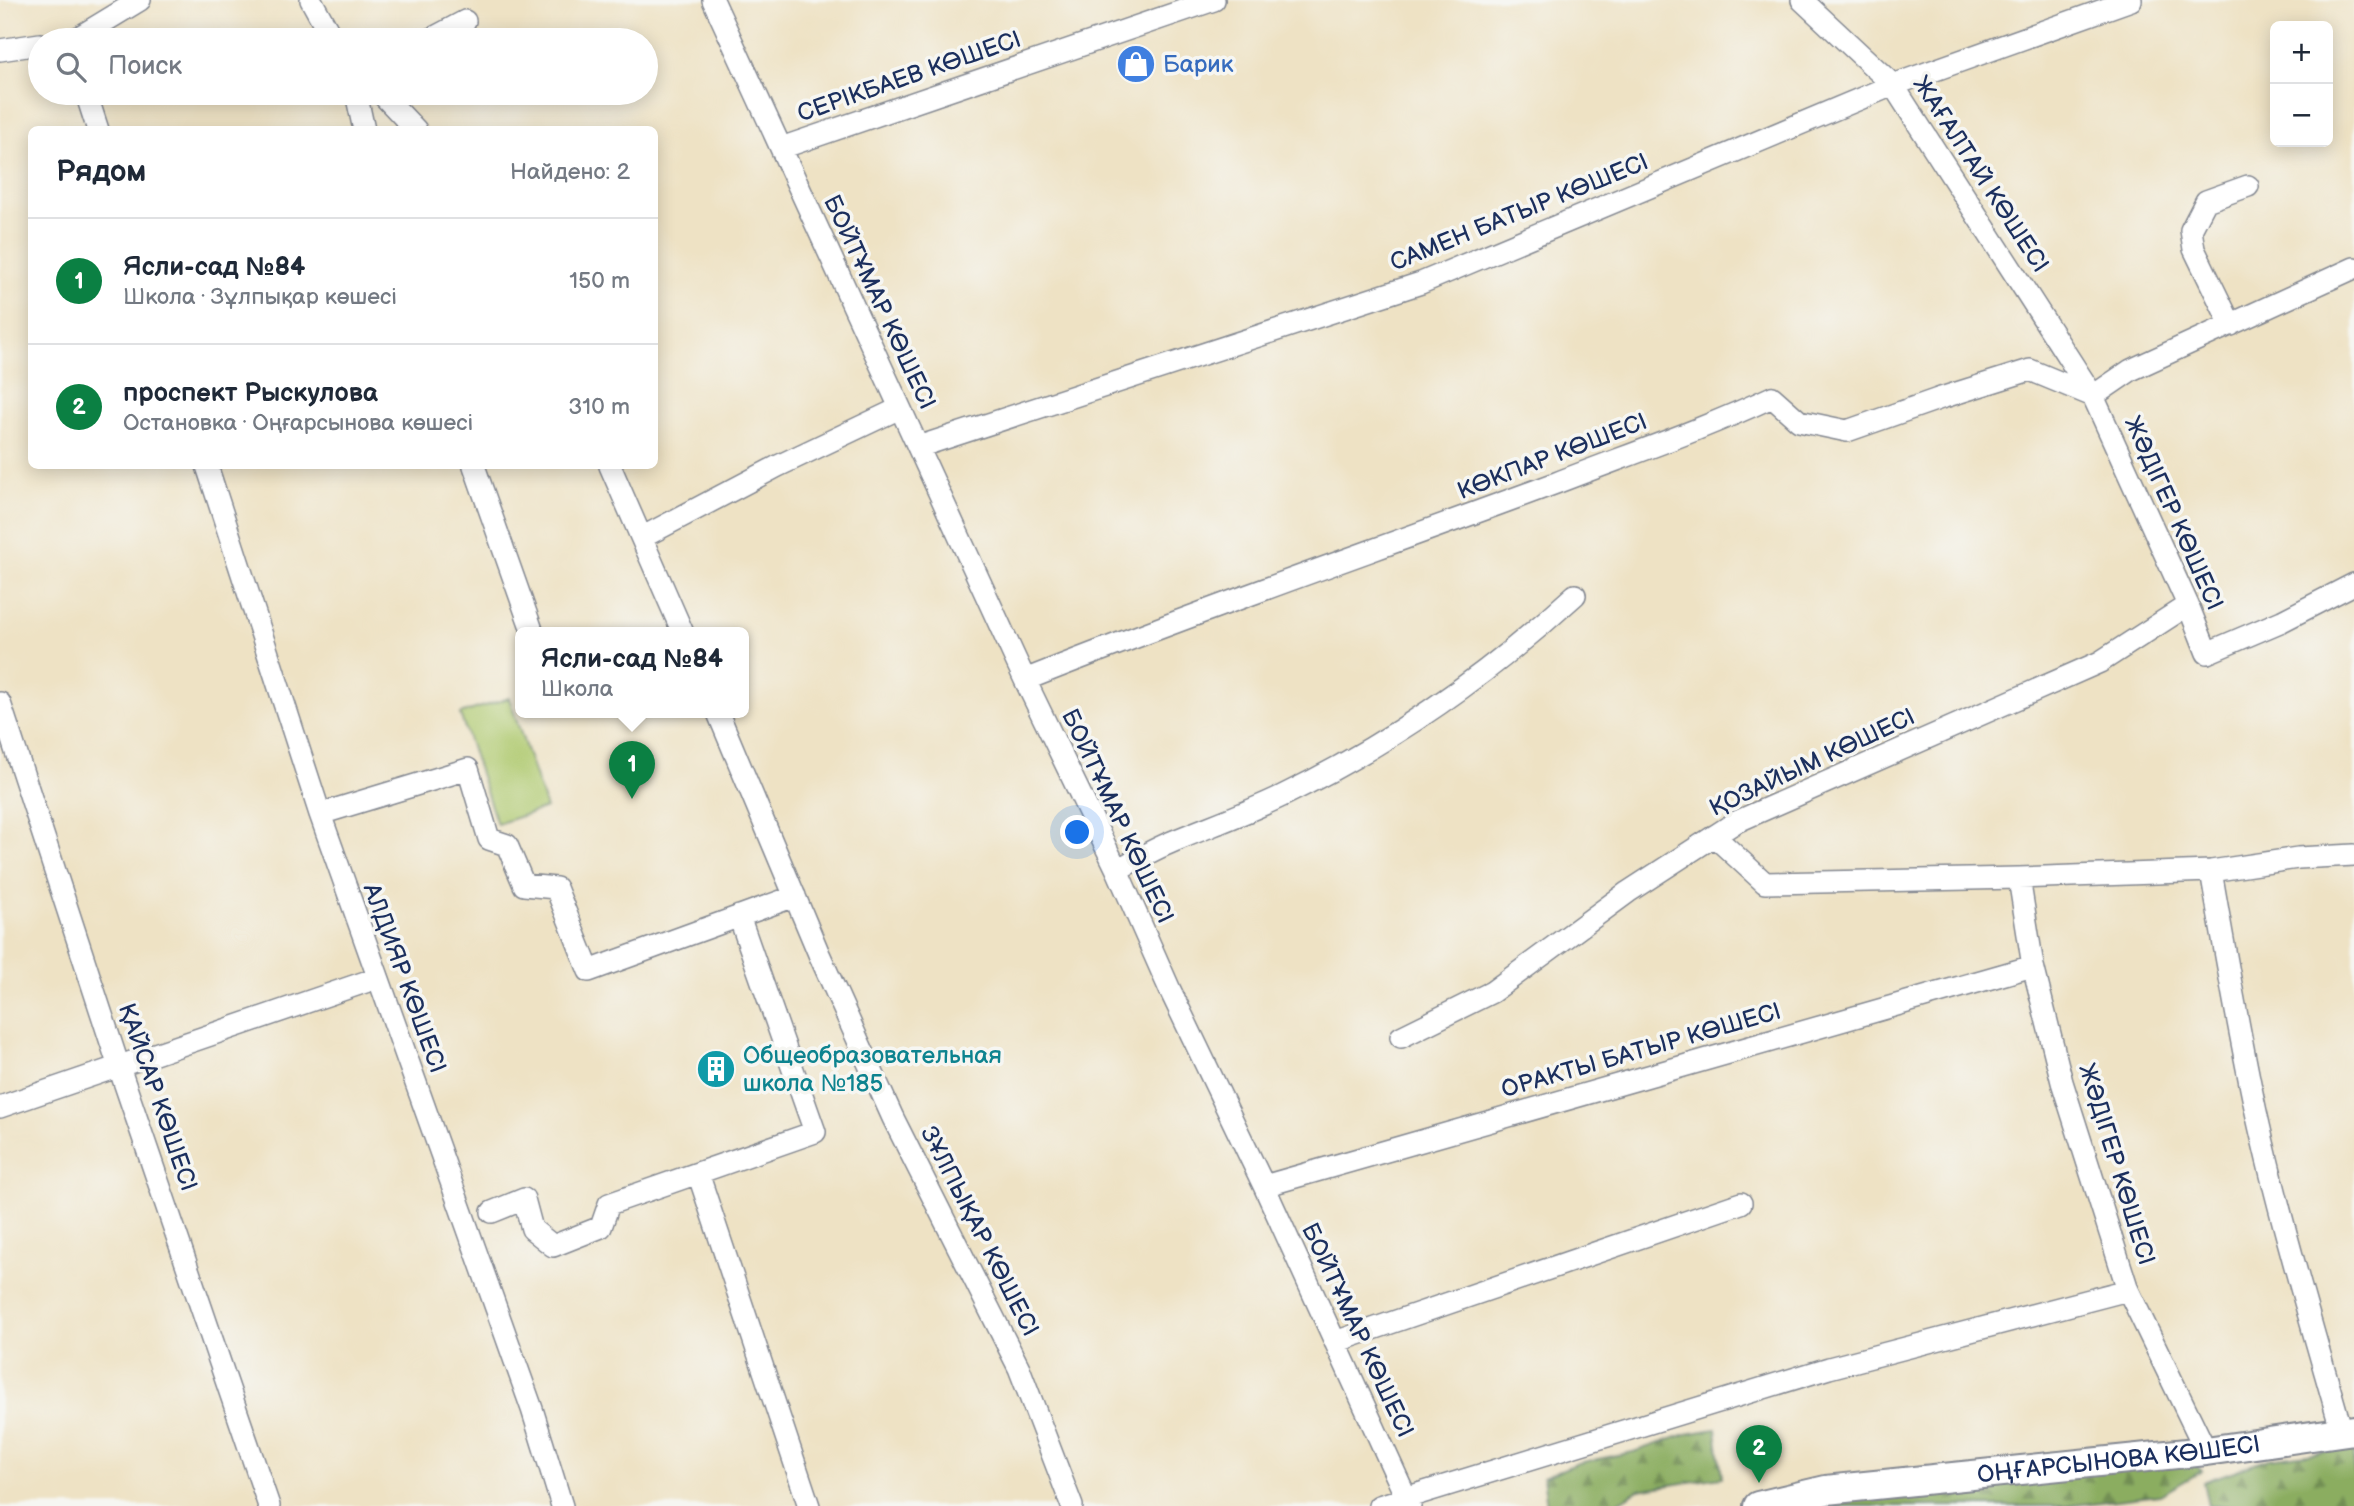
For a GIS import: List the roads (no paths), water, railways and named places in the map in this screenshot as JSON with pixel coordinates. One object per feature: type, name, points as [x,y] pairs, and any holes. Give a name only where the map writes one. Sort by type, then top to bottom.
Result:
[{"type":"main road","name":"ОҢҒАРСЫНОВА КӨШЕСІ","points":[[1758,1506],[1826,1490],[2206,1451],[2348,1431]]},
{"type":"street","points":[[94,28],[140,0]]},
{"type":"street","points":[[311,0],[326,28]]},
{"type":"street","name":"БОЙТҰМАР КӨШЕСІ","points":[[713,0],[1025,680],[1264,1186],[1408,1502]]},
{"type":"street","name":"СЕРІКБАЕВ КӨШЕСІ","points":[[781,148],[1214,0]]},
{"type":"street","name":"ЖАҒАЛТАЙ КӨШЕСІ","points":[[1802,0],[1894,85],[2093,396]]},
{"type":"street","name":"САМЕН БАТЫР КӨШЕСІ","points":[[918,447],[1421,283],[1894,85],[2131,0]]},
{"type":"street","points":[[453,28],[465,22]]},
{"type":"street","points":[[0,50],[28,46]]},
{"type":"street","points":[[90,105],[97,126]]},
{"type":"street","points":[[359,105],[363,126]]},
{"type":"street","points":[[393,105],[412,126]]},
{"type":"street","points":[[2231,325],[2194,249],[2191,230],[2206,201],[2248,186]]},
{"type":"street","points":[[2093,396],[2131,370],[2354,268]]},
{"type":"street","name":"КӨКПАР КӨШЕСІ","points":[[1025,680],[1125,640],[1730,417],[1772,397],[1799,421],[1847,431],[2030,370],[2093,396]]},
{"type":"street","name":"ЖӘДІГЕР КӨШЕСІ","points":[[2093,396],[2207,653],[2282,621],[2354,583]]},
{"type":"street","points":[[643,537],[900,408]]},
{"type":"street","name":"АЛДИЯР КӨШЕСІ","points":[[208,469],[320,814],[527,1396],[562,1506]]},
{"type":"street","points":[[475,469],[531,627]]},
{"type":"street","points":[[611,469],[680,627]]},
{"type":"street","points":[[1116,870],[1170,843],[1280,797],[1363,754],[1468,686],[1539,629],[1575,595]]},
{"type":"street","name":"ҚОЗАЙЫМ КӨШЕСІ","points":[[1401,1037],[1492,992],[1628,892],[1714,836],[1749,817],[2100,662],[2188,605]]},
{"type":"street","name":"ҚАЙСАР КӨШЕСІ","points":[[0,703],[119,1066],[269,1506]]},
{"type":"street","name":"ЗҰЛПЫҚАР КӨШЕСІ","points":[[720,718],[819,954],[893,1118],[1019,1368],[1072,1506]]},
{"type":"street","points":[[320,814],[468,769],[489,839],[507,845],[524,885],[556,888],[589,971],[795,896]]},
{"type":"street","points":[[1714,836],[1765,883],[2211,871],[2298,858],[2354,855]]},
{"type":"street","points":[[2211,871],[2257,1114],[2293,1261],[2348,1431]]},
{"type":"street","name":"ЖӘДІГЕР КӨШЕСІ","points":[[2019,878],[2033,966],[2062,1082],[2128,1290],[2206,1451]]},
{"type":"street","points":[[492,1212],[524,1199],[532,1229],[553,1245],[601,1227],[610,1203],[815,1132],[739,916]]},
{"type":"street","name":"ОРАКТЫ БАТЫР КӨШЕСІ","points":[[1264,1186],[2033,966]]},
{"type":"street","points":[[0,1107],[377,978]]},
{"type":"street","points":[[698,1173],[809,1506]]},
{"type":"street","points":[[1335,1342],[1741,1203]]},
{"type":"street","points":[[1379,1506],[1408,1502],[1829,1368],[2128,1290]]},
{"type":"place","name":"Барик","points":[[1136,64]]},
{"type":"place","name":"Ясли-сад №84","points":[[632,799]]},
{"type":"place","name":"Общеобразовательная школа №185","points":[[716,1069]]},
{"type":"place","name":"проспект Рыскулова","points":[[1759,1483]]}]
